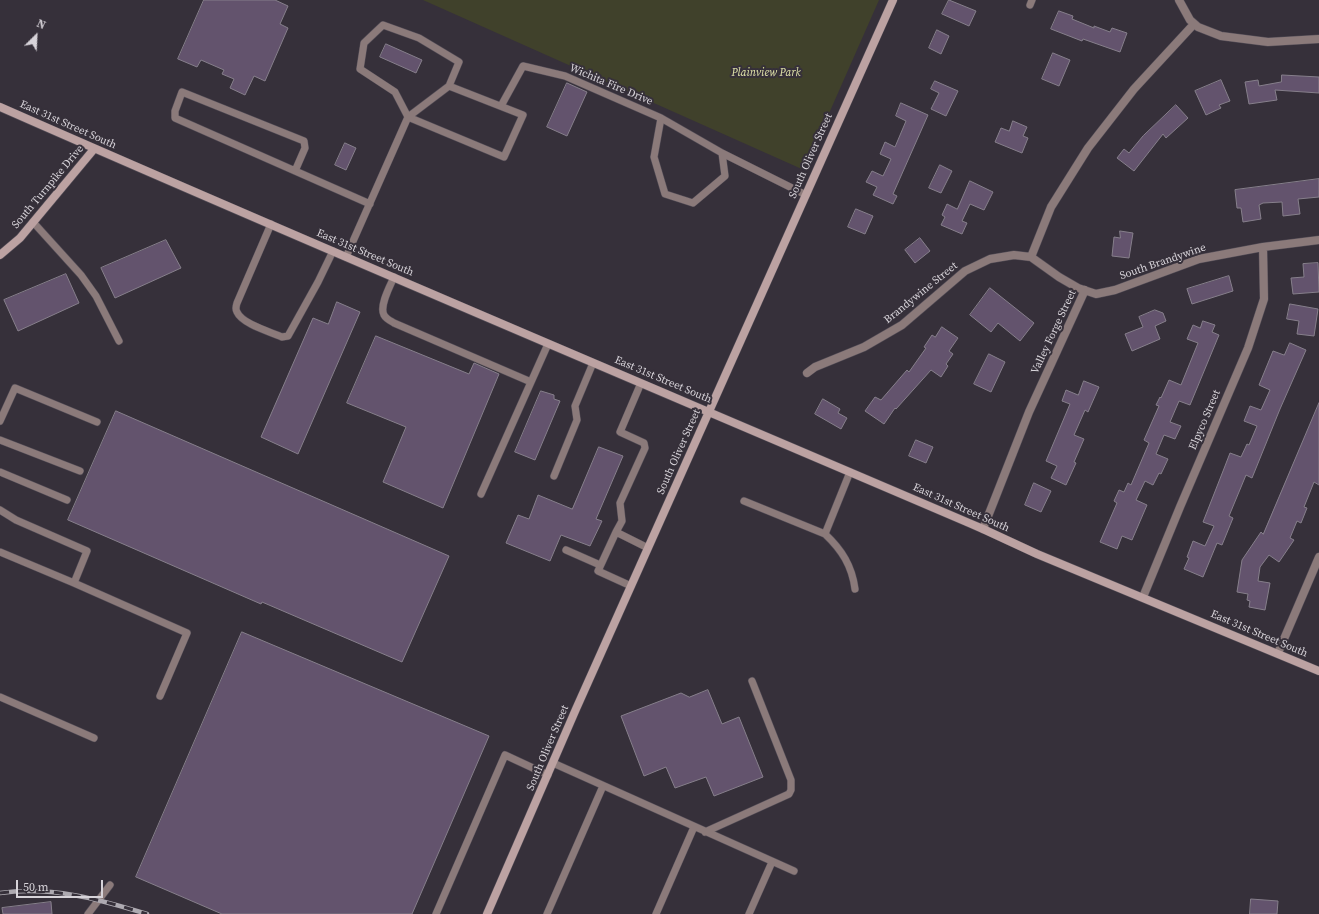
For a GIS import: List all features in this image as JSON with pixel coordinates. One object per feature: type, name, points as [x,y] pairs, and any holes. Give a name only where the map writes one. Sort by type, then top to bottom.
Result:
[{"type":"street","name":"South Oliver Street","points":[[487,914],[631,586],[893,0]]},
{"type":"street","points":[[1179,0],[1190,20],[1194,24],[1206,31],[1221,36],[1268,42],[1319,39]]},
{"type":"street","points":[[1031,257],[1051,207],[1088,148],[1134,90],[1194,24]]},
{"type":"street","name":"East 31st Street South","points":[[0,108],[548,344],[850,472],[1037,554],[1319,671]]},
{"type":"street","name":"South Turnpike Drive","points":[[0,255],[20,238],[94,149]]},
{"type":"street","name":"South Brandywine","points":[[1085,290],[1096,294],[1115,290],[1199,259],[1263,247],[1319,240]]},
{"type":"street","name":"Elpyco Street","points":[[1143,597],[1250,341],[1264,299],[1263,247]]},
{"type":"street","name":"Brandywine Street","points":[[807,373],[815,367],[864,347],[902,325],[965,270],[990,259],[1014,255],[1031,257]]},
{"type":"street","name":"Valley Forge Street","points":[[983,530],[1029,412],[1085,290],[1078,288],[1059,277],[1031,257]]},
{"type":"street","points":[[1278,653],[1319,557]]},
{"type":"lane","points":[[346,257],[408,117],[449,86],[459,62],[419,38],[383,25],[364,43],[360,69],[394,92],[408,117],[504,157],[523,115],[449,86]]},
{"type":"lane","name":"Wichita Fire Drive","points":[[502,106],[523,66],[565,76],[660,118],[654,157],[665,194],[693,203],[725,176],[722,153]]},
{"type":"lane","points":[[295,171],[305,148],[304,141],[182,92],[175,111],[175,118],[295,171],[370,204]]},
{"type":"lane","points":[[660,118],[722,153],[806,195]]},
{"type":"lane","points":[[33,222],[81,275],[96,296],[119,341]]},
{"type":"lane","points":[[271,224],[237,303],[236,309],[237,313],[246,321],[282,337],[288,336],[318,282],[333,251]]},
{"type":"lane","points":[[394,277],[382,306],[383,314],[387,319],[531,382]]},
{"type":"lane","points":[[481,494],[548,344]]},
{"type":"lane","points":[[554,476],[577,420],[575,406],[593,363]]},
{"type":"lane","points":[[631,586],[598,571],[622,521],[620,503],[645,448],[644,443],[620,432],[641,383]]},
{"type":"lane","points":[[0,421],[15,388],[97,422]]},
{"type":"lane","points":[[0,440],[80,471]]},
{"type":"lane","points":[[0,472],[67,500]]},
{"type":"lane","points":[[825,534],[850,472]]},
{"type":"lane","points":[[744,501],[825,534],[834,542],[848,564],[853,575],[855,590]]},
{"type":"lane","points":[[0,510],[16,520],[87,551],[74,583]]},
{"type":"lane","points":[[616,532],[648,548]]},
{"type":"lane","points":[[566,550],[600,565]]},
{"type":"lane","points":[[0,552],[187,633],[160,696]]},
{"type":"lane","points":[[705,832],[789,794],[791,790],[791,780],[752,681]]},
{"type":"lane","points":[[0,697],[94,738]]},
{"type":"lane","points":[[436,914],[505,755],[548,775]]},
{"type":"lane","points":[[553,764],[794,871]]},
{"type":"lane","points":[[547,914],[603,786]]},
{"type":"lane","points":[[656,914],[694,826]]},
{"type":"lane","points":[[749,914],[772,862]]},
{"type":"lane","points":[[88,914],[110,885]]},
{"type":"green space","name":"Plainview Park","points":[[423,0],[879,0],[804,170]]},
{"type":"building","points":[[204,0],[275,0],[288,6],[280,24],[288,28],[265,81],[254,76],[245,95],[230,88],[234,79],[222,74],[224,70],[201,60],[197,67],[178,59]]},
{"type":"building","points":[[949,0],[976,11],[969,26],[942,14]]},
{"type":"building","points":[[1059,11],[1073,16],[1072,19],[1094,28],[1094,26],[1110,32],[1112,28],[1127,33],[1120,52],[1083,39],[1082,41],[1051,29]]},
{"type":"building","points":[[937,30],[949,36],[941,54],[929,48]]},
{"type":"building","points":[[386,44],[422,60],[416,73],[380,57]]},
{"type":"building","points":[[1053,53],[1070,60],[1059,86],[1042,79]]},
{"type":"building","points":[[1282,75],[1319,77],[1319,93],[1275,90],[1277,100],[1249,104],[1245,82],[1258,80],[1259,86],[1281,82]]},
{"type":"building","points":[[1221,80],[1230,101],[1219,105],[1221,108],[1206,115],[1195,91]]},
{"type":"building","points":[[935,81],[958,91],[946,116],[931,109],[939,93],[931,89]]},
{"type":"building","points":[[567,83],[587,92],[567,136],[547,127]]},
{"type":"building","points":[[901,103],[928,115],[893,194],[897,196],[893,204],[873,195],[877,187],[866,182],[872,171],[883,176],[891,159],[880,154],[885,142],[895,147],[906,121],[896,116]]},
{"type":"building","points":[[1176,105],[1188,118],[1166,138],[1163,134],[1134,171],[1117,158],[1124,149],[1129,153],[1143,136]]},
{"type":"building","points":[[1013,121],[1027,127],[1023,136],[1028,138],[1022,153],[995,142],[1001,128],[1009,131]]},
{"type":"building","points":[[345,143],[356,148],[346,170],[335,165]]},
{"type":"building","points":[[940,165],[952,171],[941,193],[929,188]]},
{"type":"building","points":[[1319,179],[1319,197],[1298,199],[1300,214],[1283,216],[1282,202],[1263,203],[1259,205],[1261,219],[1243,222],[1241,208],[1237,208],[1235,190]]},
{"type":"building","points":[[970,181],[993,192],[984,210],[970,204],[962,221],[967,223],[962,234],[941,225],[945,217],[942,215],[947,204],[957,209]]},
{"type":"building","points":[[856,209],[873,216],[865,234],[848,227]]},
{"type":"building","points":[[1120,231],[1133,233],[1129,258],[1112,256],[1114,237],[1120,238]]},
{"type":"building","points":[[920,238],[930,251],[915,263],[905,250]]},
{"type":"building","points":[[166,240],[181,268],[115,298],[101,268]]},
{"type":"building","points":[[1318,263],[1319,292],[1293,294],[1291,278],[1304,277],[1303,264]]},
{"type":"building","points":[[66,274],[79,303],[18,331],[4,300]]},
{"type":"building","points":[[1229,276],[1233,291],[1192,304],[1187,289]]},
{"type":"building","points":[[990,288],[1034,323],[1020,341],[998,323],[991,332],[970,315]]},
{"type":"building","points":[[337,302],[360,312],[298,454],[261,437],[313,318],[328,324]]},
{"type":"building","points":[[1290,304],[1318,309],[1314,336],[1297,334],[1299,321],[1287,319]]},
{"type":"building","points":[[1155,310],[1163,313],[1166,321],[1155,326],[1160,339],[1132,351],[1125,334],[1143,327],[1139,317]]},
{"type":"building","points":[[1203,321],[1215,325],[1212,332],[1219,335],[1190,405],[1179,401],[1170,422],[1181,426],[1175,439],[1164,435],[1156,454],[1168,459],[1161,474],[1159,473],[1153,485],[1145,481],[1136,500],[1147,505],[1132,540],[1122,536],[1117,549],[1100,542],[1117,503],[1114,501],[1119,490],[1124,492],[1128,483],[1131,485],[1149,443],[1144,440],[1159,406],[1156,405],[1160,397],[1161,398],[1169,380],[1181,385],[1198,343],[1187,339],[1193,325],[1200,328]]},
{"type":"building","points":[[942,327],[958,338],[949,351],[953,354],[946,364],[948,366],[941,377],[931,370],[896,409],[895,408],[884,424],[865,411],[875,397],[881,400],[907,370],[909,372],[926,348],[924,347],[932,335],[935,337]]},
{"type":"building","points":[[376,336],[469,374],[474,363],[499,374],[443,508],[383,482],[406,427],[347,403]]},
{"type":"building","points":[[1290,343],[1306,350],[1252,478],[1246,475],[1229,516],[1233,518],[1222,545],[1217,543],[1203,577],[1184,569],[1189,558],[1187,557],[1193,541],[1205,546],[1214,526],[1203,522],[1230,453],[1241,457],[1247,444],[1249,445],[1257,426],[1244,421],[1250,406],[1261,410],[1270,390],[1259,385],[1273,351],[1284,355]]},
{"type":"building","points":[[989,354],[1005,362],[991,392],[974,384]]},
{"type":"building","points":[[1084,381],[1099,387],[1088,412],[1085,410],[1074,435],[1084,439],[1074,462],[1076,463],[1066,485],[1051,478],[1057,466],[1046,461],[1070,404],[1062,401],[1066,390],[1078,395]]},
{"type":"building","points":[[541,391],[554,395],[554,399],[560,401],[535,460],[515,452]]},
{"type":"building","points":[[823,399],[840,409],[838,413],[847,418],[841,429],[815,414]]},
{"type":"building","points":[[1319,403],[1319,485],[1314,482],[1304,507],[1307,508],[1301,523],[1297,521],[1290,538],[1294,540],[1279,562],[1269,555],[1260,567],[1258,581],[1270,583],[1265,610],[1249,607],[1250,601],[1247,600],[1248,594],[1237,592],[1242,560],[1261,532],[1263,534]]},
{"type":"building","points":[[116,411],[449,556],[402,662],[262,602],[261,604],[68,520]]},
{"type":"building","points":[[916,440],[933,447],[926,463],[909,456]]},
{"type":"building","points":[[599,447],[623,456],[596,519],[602,521],[590,546],[561,535],[550,561],[506,543],[518,515],[529,519],[538,495],[572,509]]},
{"type":"building","points":[[1034,483],[1051,491],[1041,512],[1025,505]]},
{"type":"building","points":[[242,632],[489,736],[412,914],[222,914],[136,877]]},
{"type":"building","points":[[708,690],[722,724],[739,717],[763,777],[714,796],[706,777],[675,788],[666,767],[644,776],[621,716],[681,693],[689,697]]},
{"type":"building","points":[[1251,899],[1278,901],[1277,914],[1250,914]]},
{"type":"building","points":[[51,902],[52,914],[3,914],[2,908]]},
{"type":"railway","points":[[0,893],[38,891],[75,895],[111,903],[147,914]]}]
